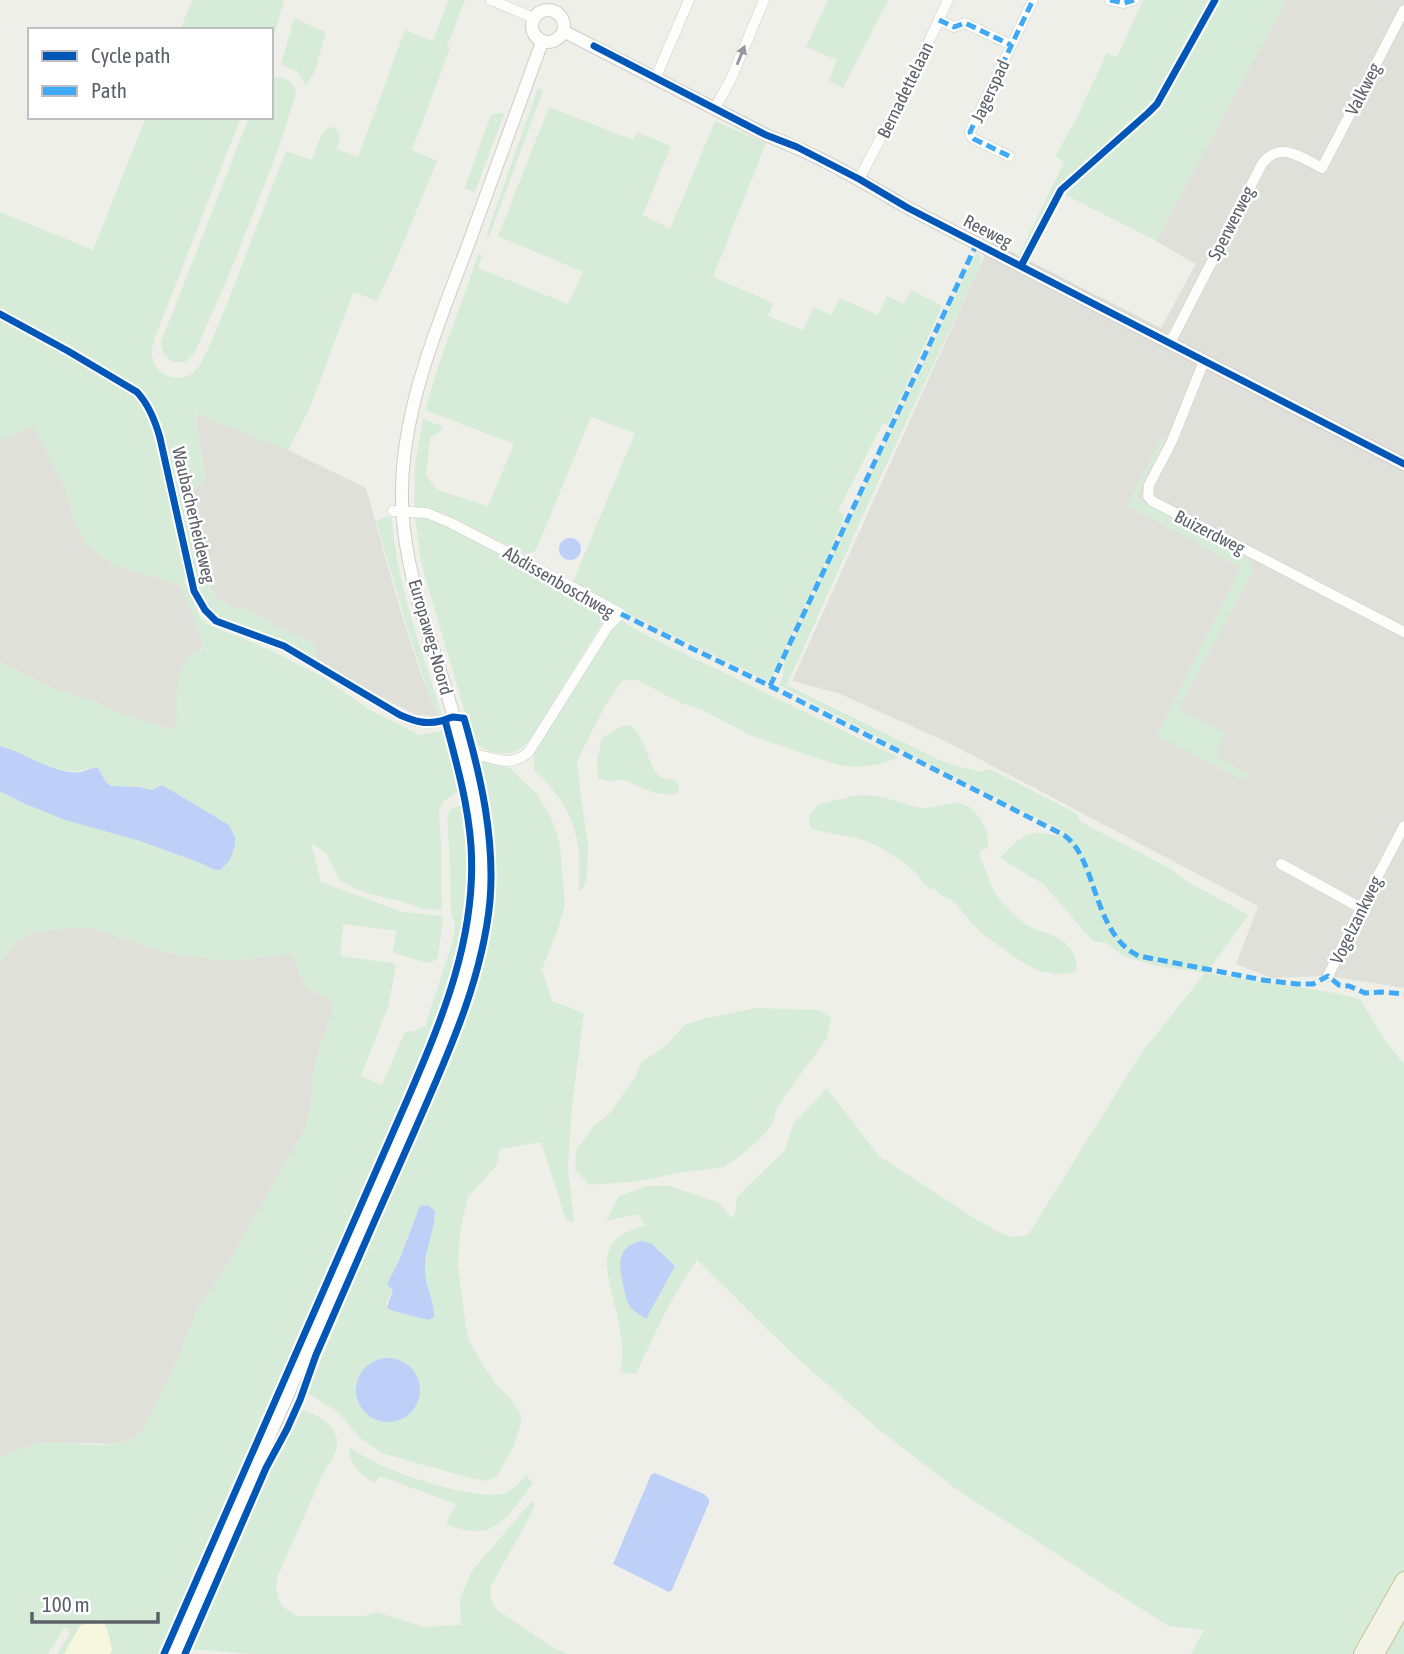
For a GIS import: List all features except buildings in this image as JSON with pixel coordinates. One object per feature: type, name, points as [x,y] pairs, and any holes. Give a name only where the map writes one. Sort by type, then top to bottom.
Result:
[{"type":"highway","points":[[1362,1654],[1404,1580]]},
{"type":"highway","points":[[1376,1654],[1404,1604]]},
{"type":"street","points":[[491,0],[534,18]]},
{"type":"street","points":[[656,77],[689,0]]},
{"type":"street","points":[[715,108],[731,79],[764,0]]},
{"type":"street","name":"Bernadettelaan","points":[[859,179],[907,89],[948,0]]},
{"type":"street","name":"Jagerspad","points":[[1009,156],[974,139],[970,132],[1033,0]]},
{"type":"street","points":[[1110,0],[1124,3],[1134,0]]},
{"type":"street","points":[[556,6],[564,22],[564,32],[557,40],[542,42],[532,32],[532,22],[541,11],[556,6]]},
{"type":"street","name":"Valkweg","points":[[1322,169],[1404,10]]},
{"type":"street","name":"Jagerspad","points":[[939,20],[954,27],[965,23],[1011,45]]},
{"type":"street","name":"Reeweg","points":[[564,32],[766,135],[797,147],[908,208],[1404,464]]},
{"type":"street","name":"Europaweg-Noord","points":[[174,1654],[442,1044],[461,990],[476,932],[482,879],[478,824],[466,757],[418,600],[398,512],[412,411],[420,380],[542,42]]},
{"type":"street","name":"Sperwerweg","points":[[1170,343],[1267,157],[1292,153],[1322,169]]},
{"type":"street","name":"Waubacherheideweg","points":[[0,314],[68,351],[136,392],[145,401],[155,420],[160,438],[191,581],[198,600],[216,621],[284,646],[416,722],[437,722],[454,717]]},
{"type":"street","name":"Buizerdweg","points":[[1204,361],[1172,441],[1149,485],[1148,496],[1152,501],[1404,632]]},
{"type":"street","name":"Abdissenboschweg","points":[[398,512],[427,513],[451,523],[621,614],[608,625],[528,753],[519,760],[507,762],[475,754],[466,757]]},
{"type":"street","name":"Vogelzankweg","points":[[1328,976],[1404,826]]},
{"type":"street","points":[[1281,864],[1361,908]]},
{"type":"shaded area","points":[[192,0],[284,0],[273,37],[273,28],[181,28]]},
{"type":"shaded area","points":[[448,0],[465,0],[412,150],[437,161],[377,301],[353,293],[309,410],[288,450],[196,414],[206,479],[194,489],[192,501],[208,583],[216,597],[230,607],[248,610],[315,644],[317,660],[288,644],[213,614],[202,601],[195,581],[184,580],[201,619],[209,625],[264,647],[325,678],[368,709],[420,735],[444,730],[461,788],[444,801],[439,810],[442,910],[423,909],[350,886],[341,881],[326,853],[311,843],[321,882],[402,912],[443,916],[438,958],[429,963],[393,953],[396,931],[343,924],[340,956],[393,963],[396,966],[388,1007],[361,1076],[382,1085],[405,1032],[425,1026],[453,940],[455,926],[451,912],[447,815],[452,808],[461,806],[465,807],[470,879],[458,962],[434,1034],[162,1654],[110,1654],[112,1650],[107,1628],[100,1619],[80,1626],[64,1654],[57,1654],[69,1634],[67,1628],[64,1628],[48,1654],[0,1654],[0,1457],[47,1442],[97,1445],[122,1443],[142,1432],[179,1357],[196,1312],[228,1264],[305,1129],[310,1112],[314,1071],[333,1011],[332,1000],[314,993],[303,982],[290,953],[220,960],[170,953],[92,928],[67,928],[38,931],[18,940],[0,962],[0,791],[65,820],[140,841],[212,869],[152,790],[111,786],[102,774],[88,768],[79,771],[57,769],[0,746],[0,662],[54,689],[95,702],[123,715],[176,730],[180,676],[187,657],[201,651],[203,641],[181,585],[113,565],[87,545],[75,524],[69,498],[33,426],[0,440],[0,212],[93,250],[145,119],[240,119],[152,348],[154,363],[158,369],[170,377],[184,377],[197,369],[222,316],[286,151],[312,160],[322,135],[330,127],[340,135],[337,149],[358,157],[405,30],[433,41]]},
{"type":"shaded area","points":[[828,0],[888,0],[843,88],[829,81],[837,60],[806,47]]},
{"type":"shaded area","points":[[1143,0],[1212,0],[1156,100],[1145,113],[1061,186],[1022,256],[1019,255],[1064,162],[1055,156],[1107,53],[1117,57]]},
{"type":"shaded area","points":[[1218,0],[1286,0],[1156,241],[1062,193],[1156,109]]},
{"type":"shaded area","points":[[1286,0],[1404,0],[1404,988],[1328,976],[1272,978],[1236,964],[1258,906],[949,743],[838,693],[792,681],[991,241],[1161,328],[1196,264],[1156,241]]},
{"type":"shaded area","points":[[294,18],[326,32],[315,71],[306,85],[297,71],[281,65]]},
{"type":"shaded area","points":[[273,78],[289,81],[296,94],[277,153],[229,275],[194,354],[185,362],[172,362],[163,354],[161,342],[248,119],[273,119]]},
{"type":"shaded area","points":[[538,88],[543,91],[489,237],[486,236]]},
{"type":"shaded area","points":[[549,107],[633,140],[637,132],[671,146],[643,215],[670,229],[715,121],[766,143],[713,277],[773,303],[768,316],[803,330],[814,307],[831,315],[840,298],[878,315],[887,296],[904,304],[911,290],[942,306],[888,425],[883,423],[838,511],[845,515],[768,681],[572,584],[635,433],[591,417],[536,550],[527,555],[430,511],[414,510],[415,463],[423,419],[442,426],[441,431],[430,438],[426,476],[438,490],[488,506],[514,444],[425,410],[479,253],[482,255],[478,268],[568,304],[583,272],[498,236]]},
{"type":"shaded area","points":[[504,114],[475,192],[464,189],[491,115]]},
{"type":"shaded area","points":[[976,253],[982,257],[977,272],[872,495],[787,685],[943,762],[980,772],[990,769],[1076,813],[1081,822],[1169,868],[1188,882],[1249,915],[1206,973],[1360,999],[1383,1037],[1404,1064],[1404,1570],[1357,1654],[1191,1654],[1204,1630],[1168,1626],[956,1489],[877,1428],[796,1357],[697,1260],[671,1301],[636,1374],[620,1372],[621,1339],[607,1257],[610,1247],[618,1238],[628,1231],[646,1226],[637,1214],[606,1221],[619,1196],[647,1186],[670,1186],[719,1203],[734,1219],[737,1197],[785,1150],[793,1124],[827,1088],[878,1155],[999,1232],[1010,1237],[1028,1235],[1142,1052],[1205,973],[1158,966],[1122,956],[1107,943],[1093,941],[1043,884],[1000,858],[1017,841],[1032,833],[1055,835],[1066,832],[779,685],[783,676],[784,658]],"holes":[[[633,1243],[652,1244],[675,1266],[624,1251]]]},
{"type":"shaded area","points":[[197,413],[288,450],[366,488],[400,609],[438,716],[417,715],[380,697],[317,660],[315,644],[248,610],[230,607],[216,597],[208,583],[203,565],[192,501],[194,489],[206,479]]},
{"type":"shaded area","points":[[33,425],[69,498],[75,524],[113,565],[181,585],[203,641],[176,730],[123,715],[95,702],[54,689],[0,662],[0,440]]},
{"type":"shaded area","points":[[1162,437],[1166,438],[1138,499],[1248,558],[1253,572],[1178,709],[1225,733],[1216,751],[1217,757],[1249,775],[1243,780],[1157,735],[1241,567],[1127,505]]},
{"type":"shaded area","points":[[426,515],[526,564],[535,573],[608,614],[529,741],[517,751],[495,752],[474,743],[421,563],[415,517]]},
{"type":"shaded area","points":[[385,517],[392,518],[398,566],[441,712],[438,716],[412,644],[376,521]]},
{"type":"shaded area","points":[[622,621],[898,757],[867,766],[834,764],[754,737],[635,679],[622,681],[605,706],[577,761],[588,844],[587,876],[583,889],[579,891],[579,852],[574,828],[558,797],[534,771],[534,752],[610,628]]},
{"type":"shaded area","points":[[629,725],[640,736],[656,773],[663,778],[677,781],[677,794],[651,792],[627,781],[606,781],[598,778],[597,760],[602,738],[620,727]]},
{"type":"shaded area","points":[[483,760],[511,769],[538,795],[552,820],[560,847],[565,905],[542,969],[552,1001],[584,1013],[572,1106],[568,1168],[574,1223],[566,1220],[541,1142],[499,1149],[497,1165],[468,1197],[460,1232],[458,1266],[469,1340],[496,1384],[511,1399],[521,1416],[514,1446],[497,1476],[485,1481],[385,1454],[359,1437],[337,1411],[307,1393],[396,1181],[425,1119],[476,981],[493,884],[490,830],[478,763]],"holes":[[[422,1205],[429,1206],[434,1211],[425,1278],[434,1312],[428,1320],[390,1310],[386,1304],[393,1290],[394,1271],[419,1208]]]},
{"type":"shaded area","points":[[858,795],[881,797],[921,808],[958,803],[973,810],[986,831],[988,847],[980,852],[980,857],[997,896],[1025,924],[1064,942],[1074,954],[1076,970],[1072,973],[1043,973],[1022,962],[985,936],[956,904],[933,888],[930,889],[912,869],[877,846],[851,837],[812,829],[809,815],[818,805]]},
{"type":"shaded area","points":[[92,928],[170,953],[220,960],[290,953],[300,977],[320,996],[332,999],[333,1011],[314,1071],[310,1112],[305,1129],[228,1264],[196,1312],[179,1357],[142,1432],[121,1443],[43,1442],[0,1457],[0,962],[18,940],[38,931]]},
{"type":"shaded area","points":[[756,1008],[819,1010],[831,1018],[827,1038],[777,1107],[774,1121],[758,1141],[725,1166],[642,1181],[589,1185],[575,1169],[576,1151],[593,1127],[610,1113],[635,1077],[641,1063],[666,1045],[686,1024]]},
{"type":"shaded area","points":[[300,1409],[328,1424],[334,1431],[337,1447],[278,1575],[276,1588],[279,1602],[287,1610],[297,1616],[365,1616],[377,1612],[423,1627],[461,1625],[460,1599],[471,1572],[532,1501],[535,1504],[531,1514],[491,1586],[491,1597],[500,1612],[567,1654],[252,1654],[188,1649],[273,1457],[297,1410]]},
{"type":"shaded area","points":[[349,1447],[401,1473],[458,1491],[493,1495],[505,1493],[526,1475],[533,1483],[507,1517],[498,1524],[476,1531],[463,1529],[446,1524],[456,1504],[380,1476],[375,1483],[357,1469],[351,1459]]},
{"type":"shaded area","points":[[1404,1614],[1404,1654],[1382,1654]]},
{"type":"sand","points":[[100,1619],[108,1633],[112,1650],[110,1654],[64,1654],[80,1626]]},
{"type":"water","points":[[570,538],[580,545],[581,549],[574,559],[570,560],[560,553],[559,549],[566,539]]},
{"type":"water","points":[[0,746],[64,771],[79,772],[98,768],[111,786],[152,790],[162,785],[229,825],[235,838],[230,860],[220,870],[212,869],[140,841],[65,820],[23,803],[0,791]]},
{"type":"water","points":[[422,1205],[435,1211],[425,1260],[426,1280],[434,1311],[434,1317],[428,1320],[387,1307],[393,1290],[388,1282]]},
{"type":"water","points":[[642,1241],[652,1244],[675,1266],[646,1319],[629,1305],[620,1269],[624,1251],[634,1243]]},
{"type":"water","points":[[388,1358],[411,1367],[420,1390],[411,1413],[388,1422],[365,1413],[356,1390],[365,1367]]},
{"type":"water","points":[[655,1473],[704,1494],[709,1499],[669,1592],[613,1564],[651,1475]]},
{"type":"marked path","points":[[1009,156],[974,139],[970,132],[1033,0]]},
{"type":"marked path","points":[[1110,0],[1124,3],[1134,0]]},
{"type":"marked path","points":[[939,20],[954,27],[965,23],[1011,45]]},
{"type":"marked path","points":[[770,686],[977,243]]},
{"type":"marked path","points":[[621,614],[1064,835],[1081,856],[1112,931],[1128,950],[1139,956],[1297,984],[1313,984],[1328,976],[1339,985],[1365,993],[1404,994]]},
{"type":"cycle path","points":[[1021,266],[1061,190],[1157,104],[1215,0]]},
{"type":"cycle path","points":[[594,46],[766,135],[797,147],[908,208],[1404,464]]},
{"type":"cycle path","points":[[0,314],[137,392],[145,402],[160,438],[194,591],[205,610],[216,621],[284,646],[405,717],[430,723],[453,717],[464,718],[481,785],[488,831],[491,878],[486,931],[461,1020],[316,1355],[300,1400],[266,1468],[185,1654]]},
{"type":"cycle path","points":[[164,1654],[408,1098],[455,975],[469,912],[471,846],[464,798],[445,720]]}]
